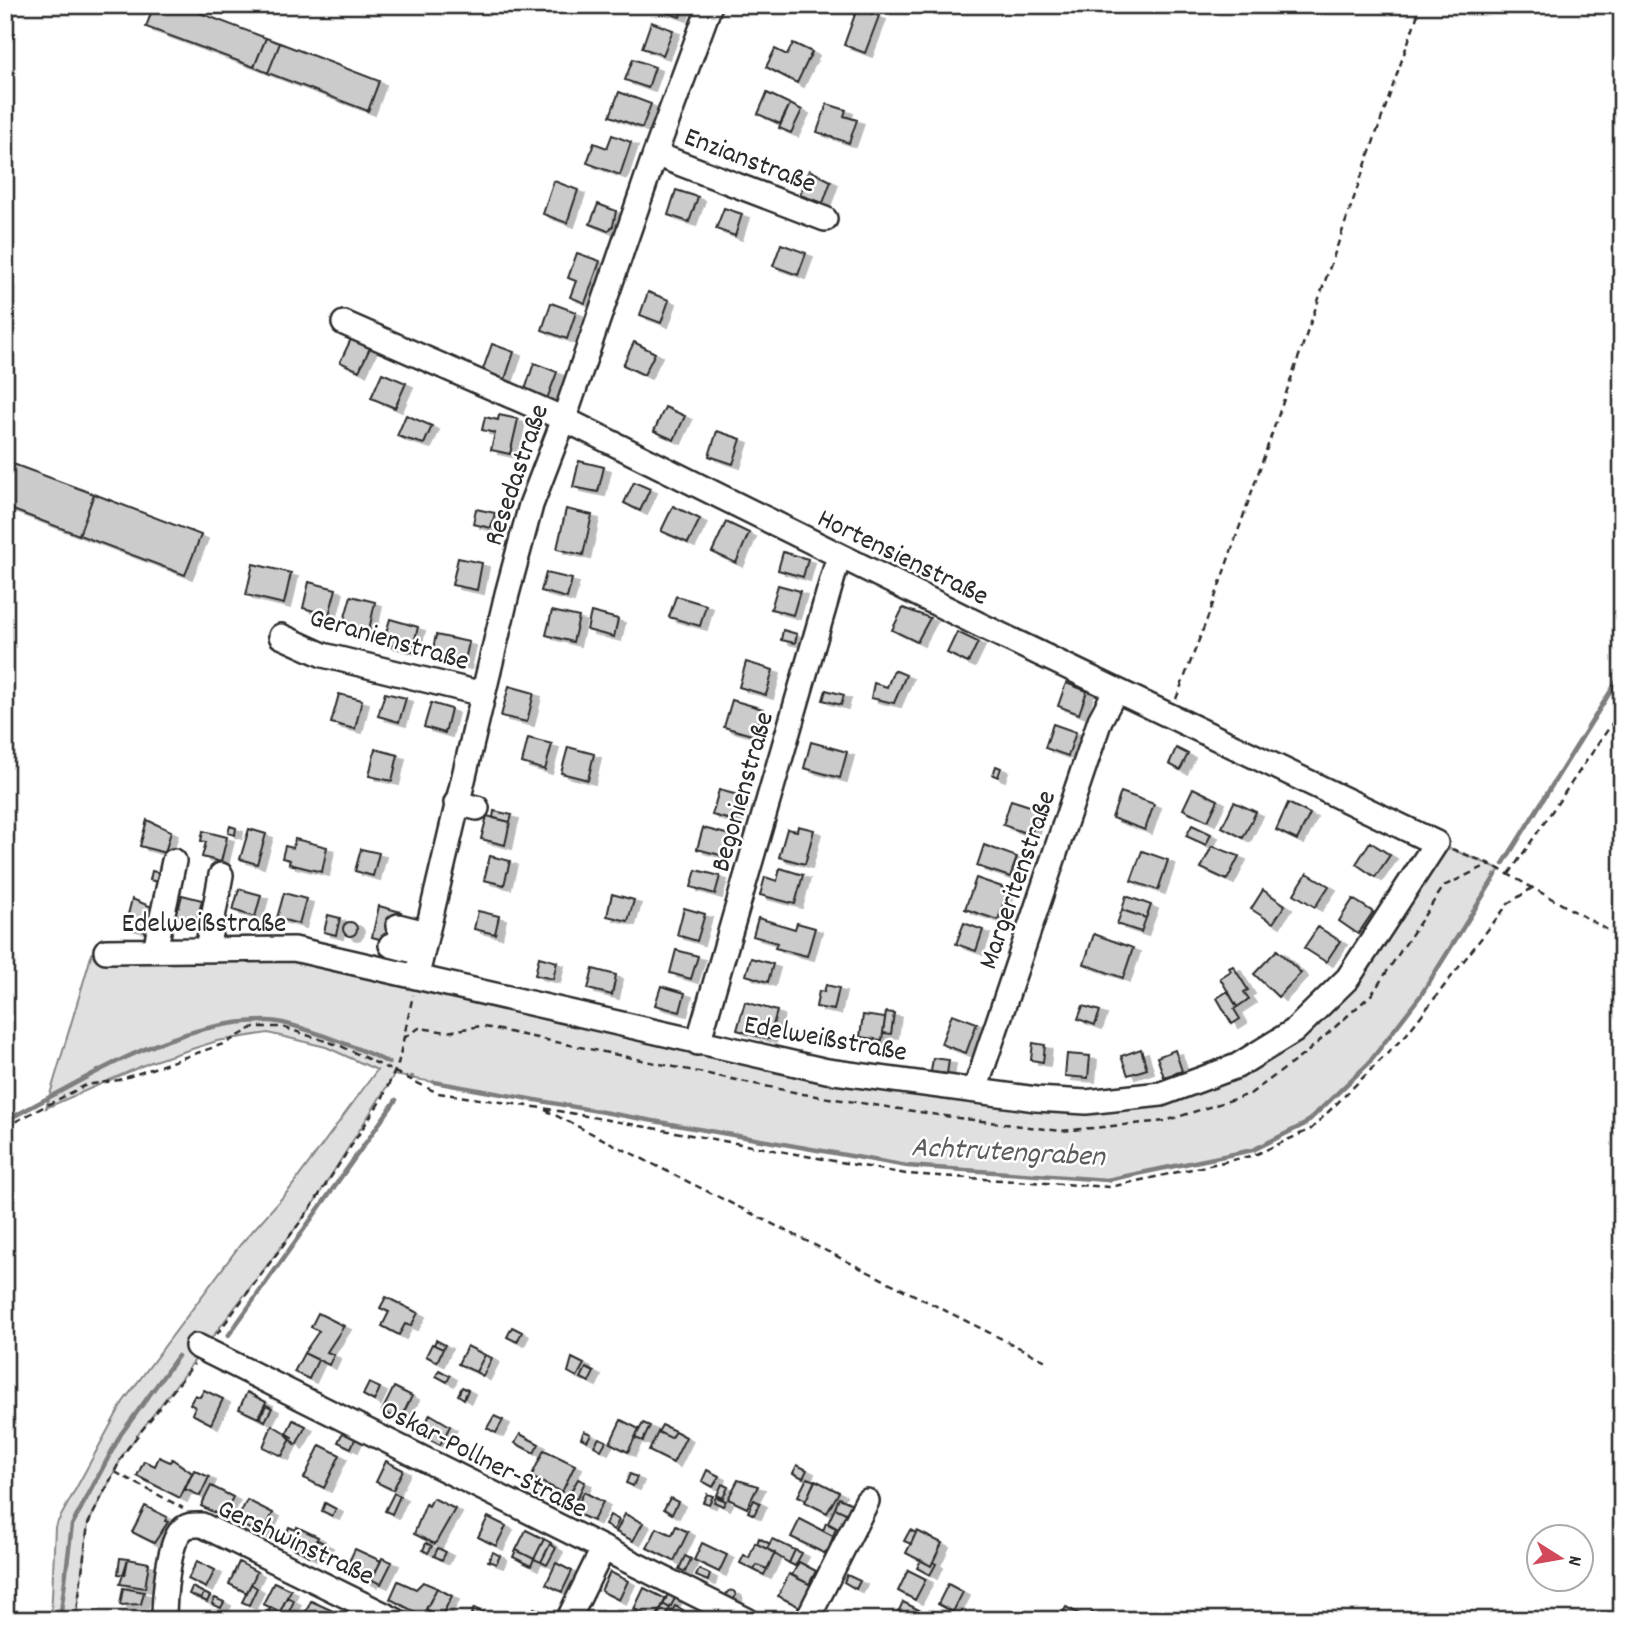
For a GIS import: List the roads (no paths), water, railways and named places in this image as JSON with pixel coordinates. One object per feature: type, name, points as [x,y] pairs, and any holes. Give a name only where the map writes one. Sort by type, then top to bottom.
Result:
[{"type":"street","name":"Resedastraße","points":[[422,954],[467,805],[483,694],[531,505],[710,5]]},
{"type":"street","name":"Enzianstraße","points":[[655,153],[825,219]]},
{"type":"street","name":"Hortensienstraße","points":[[344,323],[564,419],[839,556],[1436,843]]},
{"type":"street","name":"Begonienstraße","points":[[698,1043],[839,556]]},
{"type":"street","name":"Geranienstraße","points":[[281,636],[324,655],[483,694]]},
{"type":"street","name":"Margeritenstraße","points":[[975,1090],[1100,720],[1116,690]]},
{"type":"street","name":"Edelweißstraße","points":[[106,951],[294,949],[422,954],[698,1043],[827,1071],[1036,1100],[1086,1102],[1161,1094],[1237,1066],[1294,1031],[1348,978],[1436,843]]},
{"type":"street","points":[[155,950],[174,861]]},
{"type":"street","points":[[207,949],[221,875]]},
{"type":"street","points":[[394,936],[422,954]]},
{"type":"street","name":"Oskar-Pollner-Straße","points":[[201,1348],[747,1620]]},
{"type":"street","points":[[807,1620],[867,1501]]},
{"type":"street","name":"Gershwinstraße","points":[[164,1620],[170,1565],[178,1532],[188,1525],[202,1525],[395,1620]]},
{"type":"street","points":[[568,1620],[603,1549]]},
{"type":"waterway","name":"Achtrutengraben","points":[[1503,864],[1622,673]]},
{"type":"waterway","name":"Achtrutengraben","points":[[434,1082],[907,1166],[1107,1180],[1253,1150],[1305,1124],[1368,1064],[1421,995],[1496,875]]},
{"type":"waterway","points":[[5,1121],[132,1055],[198,1030],[233,1023],[279,1022],[347,1044],[389,1063]]},
{"type":"waterway","points":[[228,1336],[396,1100]]},
{"type":"waterway","points":[[60,1620],[72,1525],[121,1434],[178,1356]]}]
